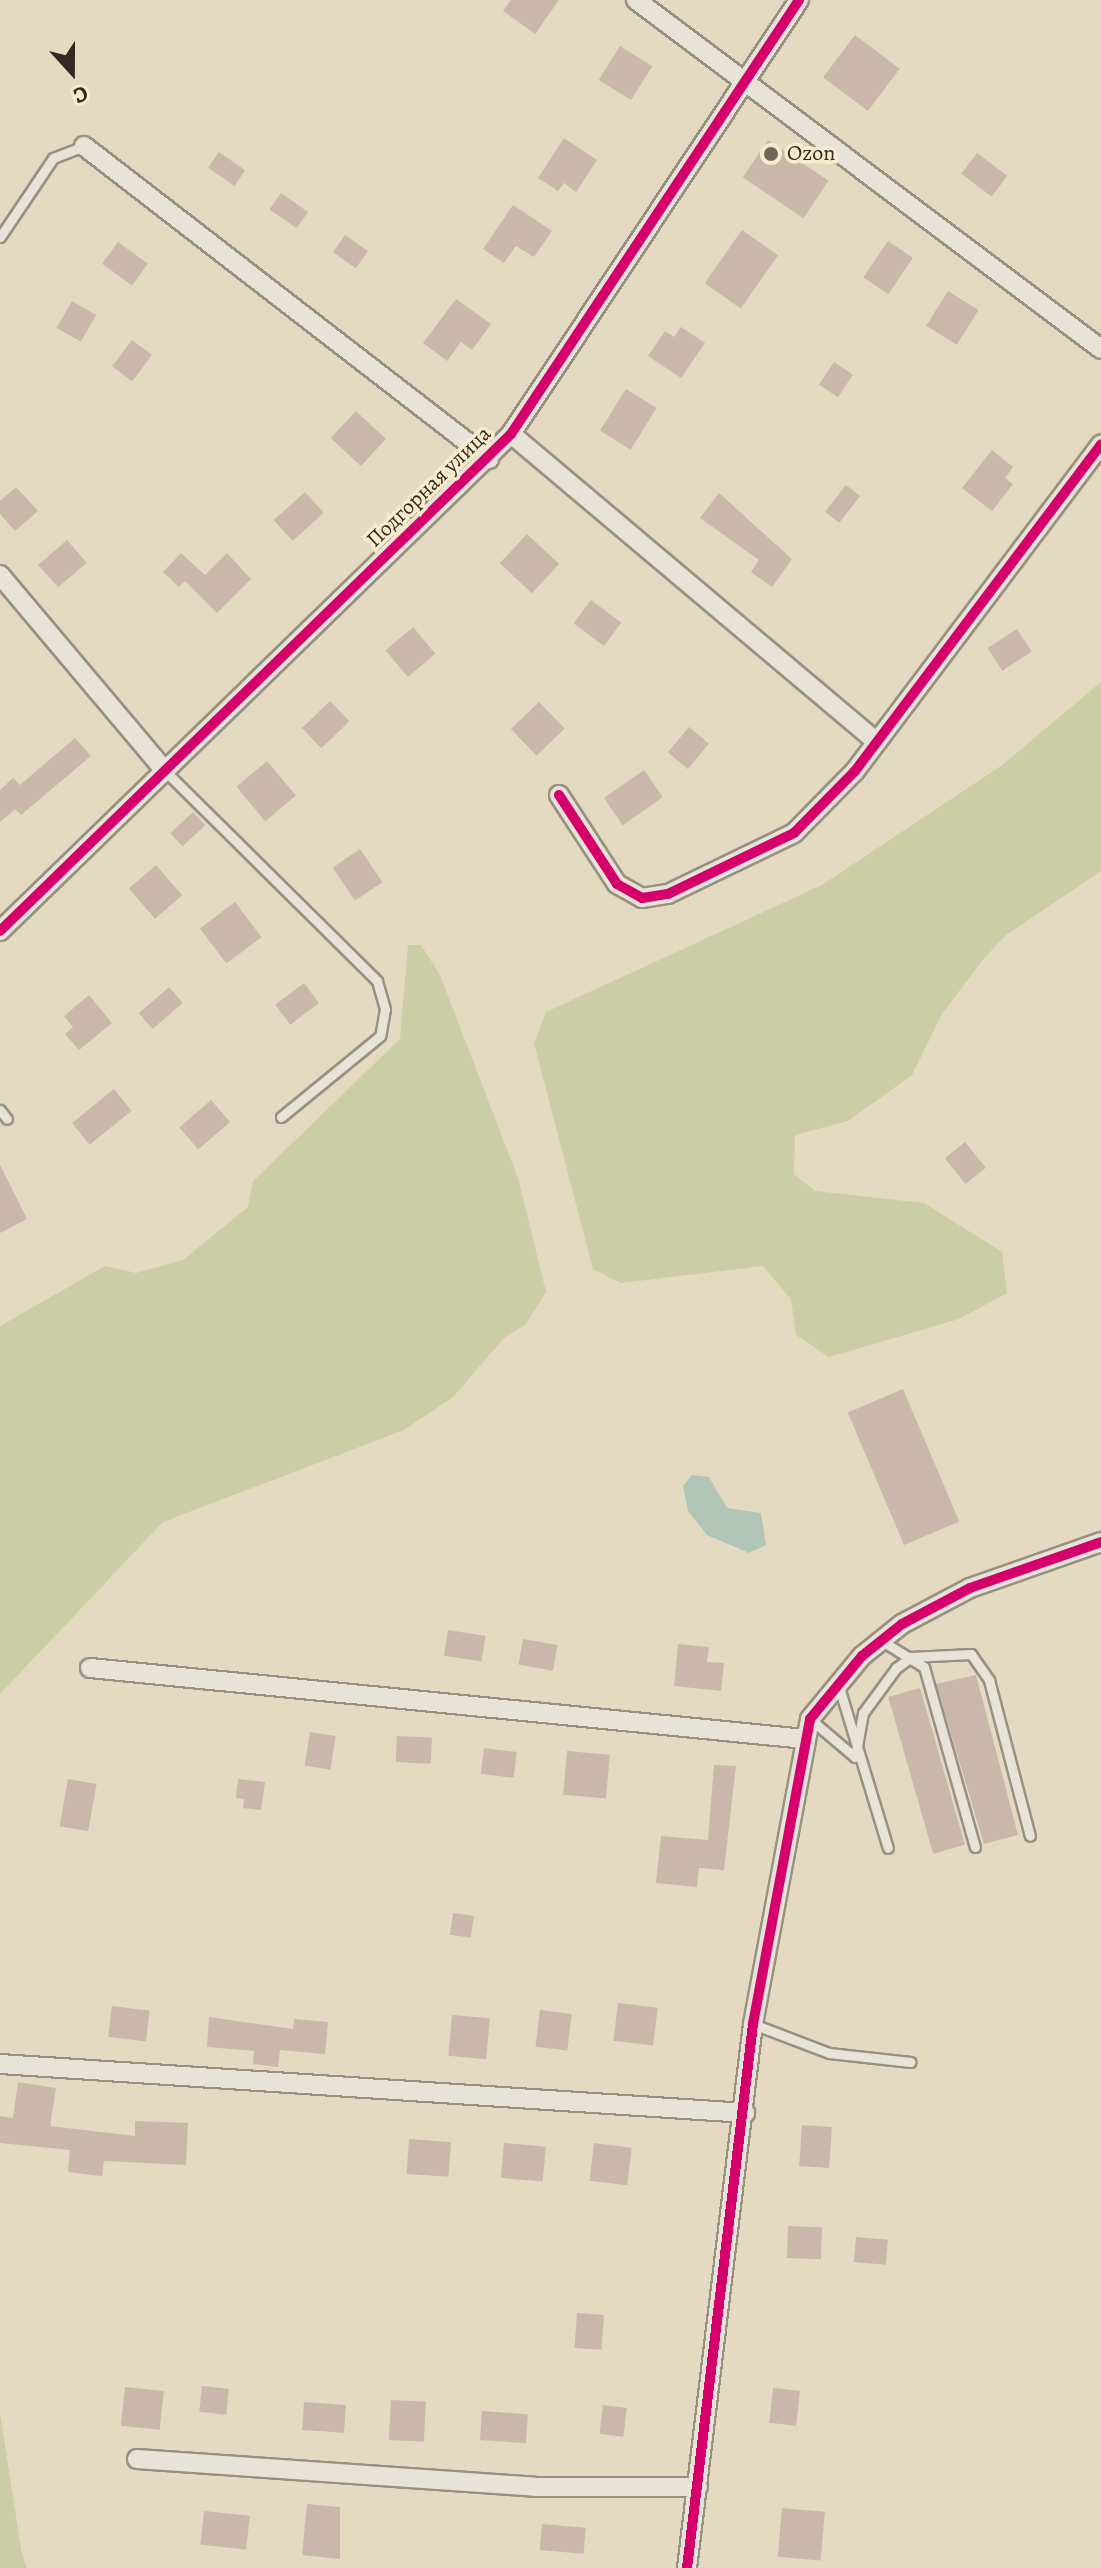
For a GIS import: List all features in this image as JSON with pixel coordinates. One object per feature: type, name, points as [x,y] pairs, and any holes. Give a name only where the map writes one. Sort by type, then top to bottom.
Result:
[{"type":"street","points":[[636,0],[1101,349]]},
{"type":"street","name":"Подгорная улица","points":[[0,931],[489,459],[511,434],[799,0]]},
{"type":"street","points":[[84,146],[489,459]]},
{"type":"street","points":[[511,434],[877,742]]},
{"type":"street","points":[[559,795],[627,895],[668,894],[794,833],[877,742],[1101,444]]},
{"type":"street","points":[[0,575],[164,770]]},
{"type":"street","points":[[687,2568],[745,2113],[753,2024],[810,1719],[838,1682],[881,1641],[970,1588],[1101,1542]]},
{"type":"street","points":[[90,1668],[805,1739]]},
{"type":"street","points":[[0,2064],[745,2113]]},
{"type":"street","points":[[137,2459],[535,2487],[698,2487]]},
{"type":"lane","points":[[0,237],[53,158],[84,146]]},
{"type":"lane","points":[[164,770],[377,981],[385,1009],[380,1036],[281,1117]]},
{"type":"lane","points":[[0,1110],[7,1119]]},
{"type":"lane","points":[[881,1641],[911,1657],[930,1682],[975,1847]]},
{"type":"lane","points":[[855,1757],[863,1713],[911,1657],[953,1651],[979,1661],[1030,1836]]},
{"type":"lane","points":[[838,1682],[855,1757],[888,1848]]},
{"type":"lane","points":[[810,1719],[855,1757]]},
{"type":"lane","points":[[753,2024],[829,2053],[911,2062]]},
{"type":"green space","points":[[1101,682],[1101,871],[1005,936],[942,1014],[912,1075],[848,1121],[795,1135],[794,1174],[815,1191],[924,1203],[1002,1252],[1007,1293],[959,1319],[829,1357],[796,1335],[791,1299],[763,1266],[621,1283],[593,1269],[534,1043],[546,1012],[822,885],[1001,766]]},
{"type":"green space","points":[[408,945],[421,945],[440,975],[518,1178],[546,1292],[526,1324],[504,1338],[453,1397],[404,1430],[163,1522],[0,1694],[0,1326],[105,1266],[136,1273],[183,1260],[248,1207],[253,1181],[400,1039]]},
{"type":"green space","points":[[0,2413],[22,2555],[27,2568],[0,2568]]},
{"type":"shaded area","points":[[692,1475],[709,1477],[727,1508],[761,1513],[766,1545],[749,1553],[707,1535],[688,1511],[683,1486]]},
{"type":"building","points":[[511,0],[559,0],[535,34],[503,11]]},
{"type":"building","points":[[855,35],[900,69],[868,111],[823,77]]},
{"type":"building","points":[[620,46],[652,66],[631,100],[599,80]]},
{"type":"building","points":[[564,138],[597,160],[576,192],[564,183],[558,191],[538,178]]},
{"type":"building","points":[[768,140],[829,181],[803,218],[743,177]]},
{"type":"building","points":[[219,152],[245,170],[234,186],[208,168]]},
{"type":"building","points":[[977,153],[1007,176],[992,197],[961,174]]},
{"type":"building","points":[[281,193],[308,212],[297,228],[270,209]]},
{"type":"building","points":[[513,205],[552,231],[534,257],[516,246],[504,263],[483,249]]},
{"type":"building","points":[[742,230],[778,255],[741,308],[705,283]]},
{"type":"building","points":[[345,235],[368,251],[356,268],[333,252]]},
{"type":"building","points":[[888,241],[913,258],[888,294],[863,277]]},
{"type":"building","points":[[118,242],[148,264],[132,286],[102,264]]},
{"type":"building","points":[[948,291],[979,310],[957,345],[926,326]]},
{"type":"building","points":[[456,299],[491,324],[472,350],[461,342],[447,361],[423,343]]},
{"type":"building","points":[[72,301],[96,315],[81,342],[56,328]]},
{"type":"building","points":[[681,327],[705,343],[681,378],[648,356],[665,331],[674,337]]},
{"type":"building","points":[[132,340],[152,355],[132,381],[112,366]]},
{"type":"building","points":[[834,362],[853,375],[838,397],[819,384]]},
{"type":"building","points":[[626,389],[657,408],[631,450],[600,431]]},
{"type":"building","points":[[356,411],[386,439],[361,466],[331,438]]},
{"type":"building","points":[[992,450],[1013,467],[1005,478],[1013,484],[992,511],[962,488]]},
{"type":"building","points":[[846,485],[860,496],[839,523],[825,512]]},
{"type":"building","points":[[16,487],[38,511],[15,531],[0,514],[0,501]]},
{"type":"building","points":[[305,492],[324,513],[293,541],[274,520]]},
{"type":"building","points":[[719,493],[792,559],[772,587],[751,572],[759,560],[700,518]]},
{"type":"building","points":[[527,534],[559,564],[532,593],[500,563]]},
{"type":"building","points":[[67,540],[87,563],[58,588],[38,565]]},
{"type":"building","points":[[181,553],[205,575],[227,553],[251,579],[217,613],[185,581],[179,587],[163,572]]},
{"type":"building","points":[[591,600],[621,623],[604,646],[574,623]]},
{"type":"building","points":[[413,627],[435,654],[408,677],[385,650]]},
{"type":"building","points":[[1017,629],[1032,652],[1002,671],[988,648]]},
{"type":"building","points":[[330,701],[349,721],[321,748],[302,728]]},
{"type":"building","points":[[539,702],[565,729],[537,756],[511,729]]},
{"type":"building","points":[[689,727],[709,744],[688,769],[668,752]]},
{"type":"building","points":[[75,738],[91,756],[21,815],[15,809],[0,822],[0,790],[13,778],[20,785]]},
{"type":"building","points":[[267,761],[296,795],[265,821],[236,787]]},
{"type":"building","points":[[644,770],[663,797],[623,825],[604,798]]},
{"type":"building","points":[[193,812],[205,825],[183,846],[170,833]]},
{"type":"building","points":[[360,849],[382,882],[355,901],[333,867]]},
{"type":"building","points":[[156,865],[182,895],[155,919],[129,889]]},
{"type":"building","points":[[235,902],[261,937],[226,964],[200,928]]},
{"type":"building","points":[[304,983],[319,1003],[290,1025],[275,1005]]},
{"type":"building","points":[[169,987],[183,1003],[153,1029],[139,1013]]},
{"type":"building","points":[[89,995],[112,1023],[79,1050],[65,1034],[73,1027],[64,1016]]},
{"type":"building","points":[[114,1089],[132,1111],[90,1145],[72,1123]]},
{"type":"building","points":[[211,1100],[230,1122],[198,1149],[179,1128]]},
{"type":"building","points":[[965,1142],[986,1168],[966,1184],[945,1158]]},
{"type":"building","points":[[0,1165],[27,1219],[0,1233]]},
{"type":"building","points":[[903,1389],[959,1522],[904,1545],[848,1412]]},
{"type":"building","points":[[448,1630],[486,1636],[481,1662],[444,1656]]},
{"type":"building","points":[[523,1639],[557,1645],[553,1671],[518,1665]]},
{"type":"building","points":[[678,1644],[709,1647],[707,1662],[724,1663],[721,1691],[674,1686]]},
{"type":"building","points":[[976,1675],[1018,1835],[984,1844],[936,1684]]},
{"type":"building","points":[[920,1688],[965,1845],[933,1854],[888,1697]]},
{"type":"building","points":[[310,1732],[336,1736],[330,1770],[305,1766]]},
{"type":"building","points":[[397,1736],[432,1738],[431,1764],[396,1762]]},
{"type":"building","points":[[484,1748],[517,1752],[514,1778],[481,1774]]},
{"type":"building","points":[[567,1751],[610,1755],[606,1799],[563,1795]]},
{"type":"building","points":[[714,1765],[736,1766],[724,1870],[699,1868],[697,1887],[656,1883],[661,1836],[708,1840]]},
{"type":"building","points":[[68,1779],[97,1784],[88,1831],[60,1826]]},
{"type":"building","points":[[238,1779],[265,1782],[261,1810],[243,1808],[244,1799],[236,1798]]},
{"type":"building","points":[[453,1913],[474,1916],[471,1938],[450,1935]]},
{"type":"building","points":[[618,2003],[658,2008],[653,2046],[613,2041]]},
{"type":"building","points":[[112,2006],[150,2011],[146,2041],[108,2037]]},
{"type":"building","points":[[540,2010],[572,2014],[567,2051],[535,2047]]},
{"type":"building","points":[[452,2015],[490,2018],[486,2059],[448,2056]]},
{"type":"building","points":[[209,2017],[293,2029],[294,2019],[328,2022],[325,2054],[280,2050],[278,2067],[253,2064],[254,2051],[207,2047]]},
{"type":"building","points":[[18,2082],[56,2088],[50,2126],[135,2136],[135,2121],[188,2123],[186,2165],[104,2161],[102,2176],[68,2172],[70,2150],[0,2143],[0,2116],[13,2118]]},
{"type":"building","points":[[802,2125],[832,2127],[829,2168],[799,2166]]},
{"type":"building","points":[[409,2139],[451,2142],[448,2177],[407,2174]]},
{"type":"building","points":[[504,2143],[546,2147],[543,2182],[501,2178]]},
{"type":"building","points":[[594,2143],[632,2148],[627,2185],[589,2181]]},
{"type":"building","points":[[788,2226],[822,2227],[821,2259],[787,2258]]},
{"type":"building","points":[[856,2237],[888,2240],[886,2265],[854,2262]]},
{"type":"building","points":[[577,2313],[604,2315],[601,2350],[575,2348]]},
{"type":"building","points":[[202,2386],[229,2389],[226,2415],[199,2412]]},
{"type":"building","points":[[125,2387],[164,2391],[160,2430],[121,2426]]},
{"type":"building","points":[[773,2388],[800,2391],[796,2426],[769,2423]]},
{"type":"building","points":[[391,2400],[426,2402],[424,2442],[389,2440]]},
{"type":"building","points":[[304,2402],[346,2405],[344,2433],[302,2430]]},
{"type":"building","points":[[603,2405],[627,2408],[623,2437],[599,2434]]},
{"type":"building","points":[[482,2411],[528,2414],[526,2443],[480,2440]]},
{"type":"building","points":[[307,2504],[340,2507],[340,2559],[302,2555]]},
{"type":"building","points":[[782,2508],[825,2512],[821,2561],[778,2557]]},
{"type":"building","points":[[204,2511],[250,2516],[246,2550],[200,2545]]},
{"type":"building","points":[[542,2524],[586,2528],[584,2554],[540,2550]]},
{"type":"cycle path","points":[[0,931],[511,434],[799,0]]},
{"type":"cycle path","points":[[559,795],[617,884],[642,898],[668,894],[794,833],[855,771],[1101,444]]},
{"type":"cycle path","points":[[687,2568],[753,2024],[810,1719],[862,1656],[902,1624],[970,1588],[1101,1542]]},
{"type":"place","name":"Ozon","points":[[771,154]]}]
